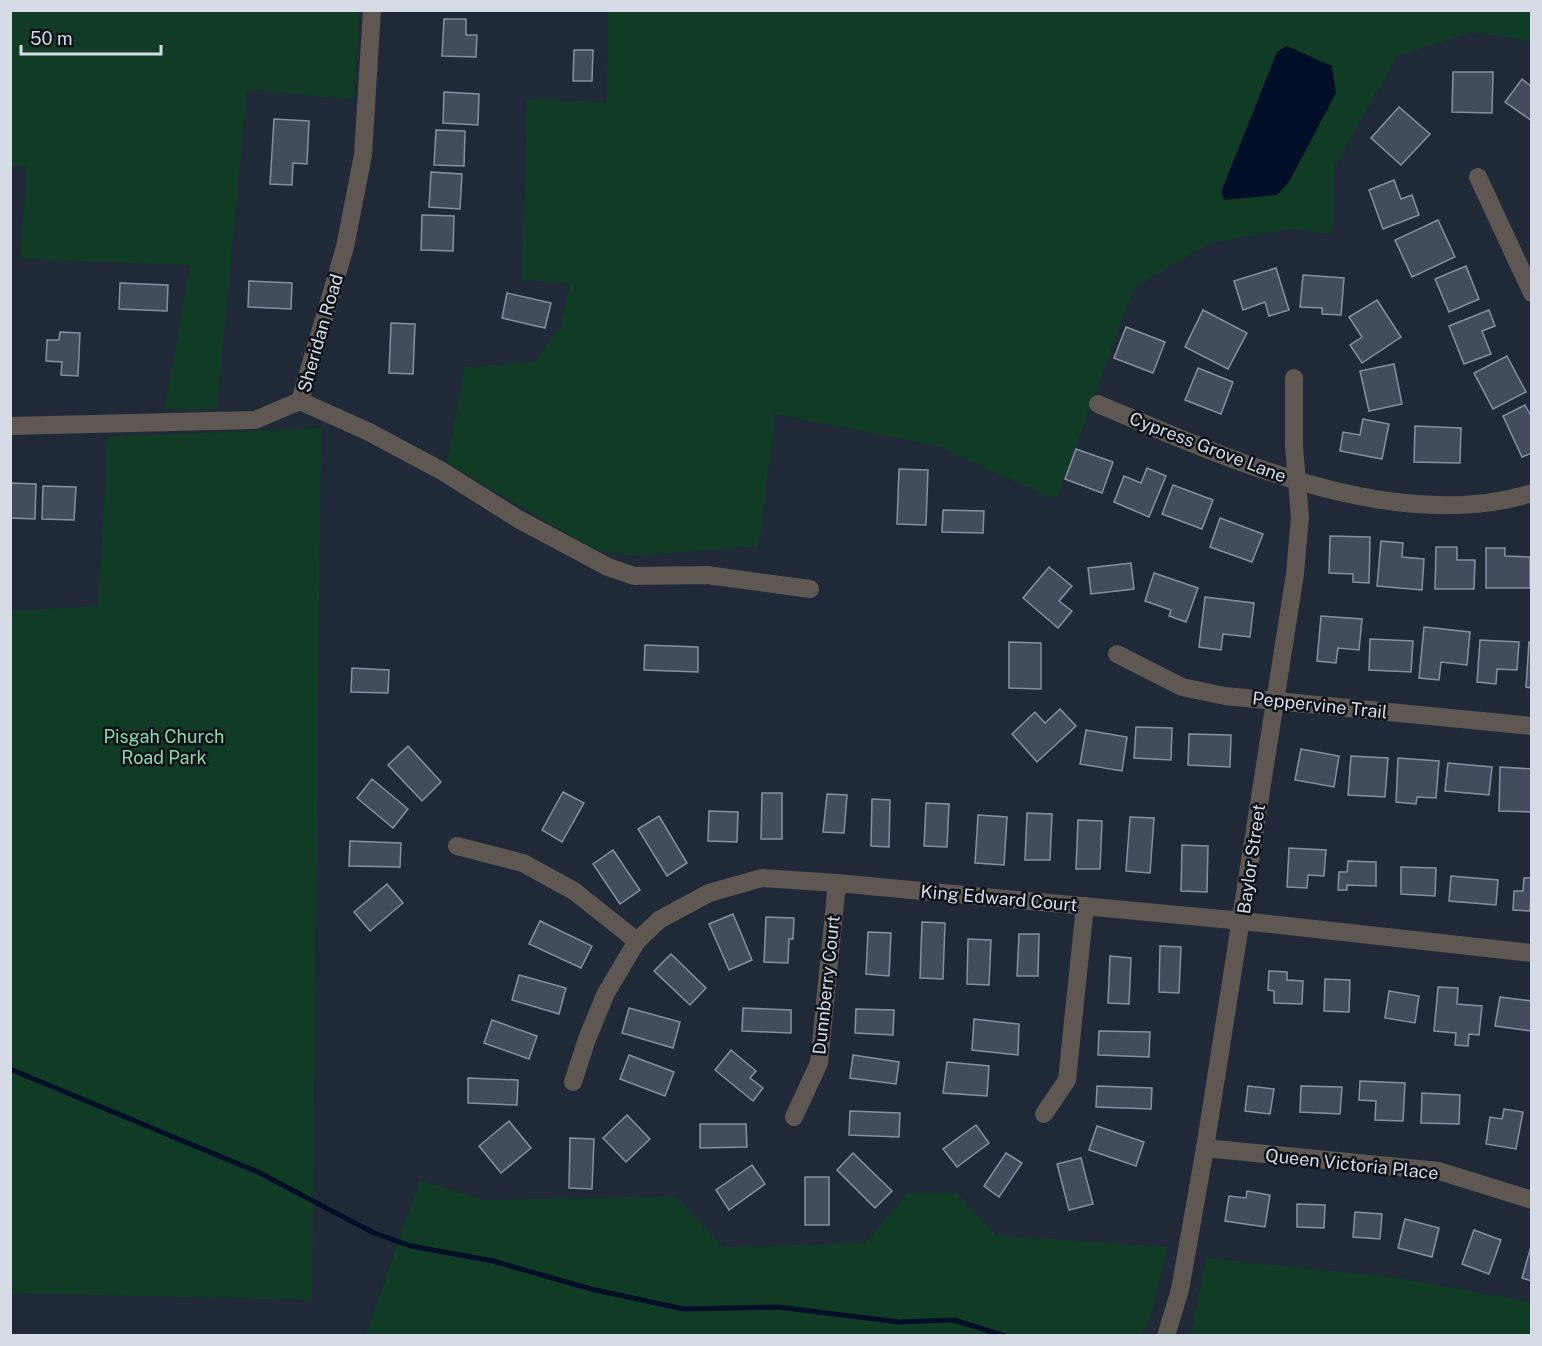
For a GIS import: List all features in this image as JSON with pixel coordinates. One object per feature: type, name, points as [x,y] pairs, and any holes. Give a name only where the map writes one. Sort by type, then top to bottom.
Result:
[{"type":"street","name":"Sheridan Road","points":[[10,426],[244,421],[255,420],[300,401],[345,247],[363,155],[372,10]]},
{"type":"street","points":[[1478,177],[1532,293]]},
{"type":"street","name":"Baylor Street","points":[[1166,1335],[1180,1290],[1205,1148],[1243,921],[1274,699],[1295,574],[1300,517],[1294,446],[1294,378]]},
{"type":"street","points":[[300,401],[376,436],[442,471],[518,519],[608,567],[634,576],[707,575],[810,590]]},
{"type":"street","name":"Cypress Grove Lane","points":[[1098,404],[1242,465],[1298,482],[1392,501],[1442,506],[1479,504],[1532,493]]},
{"type":"street","name":"Peppervine Trail","points":[[1117,654],[1182,687],[1225,696],[1532,726]]},
{"type":"street","points":[[457,846],[523,863],[574,891],[637,941]]},
{"type":"street","name":"King Edward Court","points":[[573,1082],[587,1039],[606,993],[637,941],[659,920],[709,893],[762,878],[1243,921],[1532,953]]},
{"type":"street","name":"Dunnberry Court","points":[[794,1117],[819,1063],[837,883]]},
{"type":"street","points":[[1044,1114],[1067,1080],[1085,906]]},
{"type":"street","name":"Queen Victoria Place","points":[[1205,1148],[1439,1171],[1532,1200]]},
{"type":"green space","points":[[11,10],[359,11],[353,100],[247,89],[217,409],[165,409],[190,265],[20,259],[27,167],[11,166]]},
{"type":"green space","points":[[608,11],[1531,11],[1531,41],[1472,32],[1397,56],[1335,166],[1332,234],[1290,229],[1209,243],[1134,288],[1056,500],[935,445],[775,414],[759,546],[634,556],[595,550],[447,463],[465,367],[535,362],[561,325],[570,284],[522,279],[527,99],[607,102]],"holes":[[[1287,46],[1336,93],[1302,154],[1221,192],[1277,52]]]},
{"type":"green space","name":"Pisgah Church Road Park","points":[[321,428],[312,1300],[11,1293],[11,611],[98,606],[108,437]]},
{"type":"green space","points":[[420,1180],[484,1200],[675,1196],[724,1247],[865,1243],[908,1193],[956,1193],[996,1235],[1167,1247],[1152,1310],[1142,1335],[366,1335]]},
{"type":"green space","points":[[1206,1258],[1392,1277],[1531,1302],[1531,1335],[1191,1335]]},
{"type":"water","points":[[1287,46],[1332,66],[1336,93],[1289,182],[1277,195],[1224,200],[1221,192],[1277,52]]},
{"type":"building","points":[[444,19],[466,19],[466,35],[477,35],[476,57],[442,56]]},
{"type":"building","points":[[574,50],[593,50],[592,81],[573,81]]},
{"type":"building","points":[[1453,72],[1493,72],[1492,113],[1452,112]]},
{"type":"building","points":[[1522,79],[1532,87],[1532,121],[1505,102]]},
{"type":"building","points":[[444,92],[479,94],[478,125],[443,123]]},
{"type":"building","points":[[1399,107],[1430,134],[1401,165],[1371,138]]},
{"type":"building","points":[[274,119],[309,121],[307,164],[293,163],[292,185],[270,184]]},
{"type":"building","points":[[436,130],[465,131],[464,166],[434,165]]},
{"type":"building","points":[[431,172],[462,174],[460,209],[429,207]]},
{"type":"building","points":[[1394,180],[1401,199],[1412,195],[1419,215],[1383,229],[1369,190]]},
{"type":"building","points":[[422,215],[454,216],[453,251],[421,250]]},
{"type":"building","points":[[1438,220],[1455,257],[1412,277],[1395,240]]},
{"type":"building","points":[[1466,266],[1479,299],[1449,312],[1435,279]]},
{"type":"building","points":[[1276,268],[1289,310],[1269,316],[1265,302],[1243,310],[1234,281]]},
{"type":"building","points":[[1303,275],[1344,278],[1341,315],[1322,314],[1322,308],[1300,307]]},
{"type":"building","points":[[249,281],[292,283],[291,309],[248,307]]},
{"type":"building","points":[[120,283],[168,285],[167,311],[119,309]]},
{"type":"building","points":[[507,293],[551,303],[545,328],[502,318]]},
{"type":"building","points":[[1377,300],[1401,337],[1362,363],[1350,345],[1362,337],[1349,317]]},
{"type":"building","points":[[1203,310],[1247,333],[1228,369],[1185,347]]},
{"type":"building","points":[[1489,310],[1495,326],[1482,331],[1491,354],[1464,364],[1449,326]]},
{"type":"building","points":[[391,323],[415,324],[413,374],[389,373]]},
{"type":"building","points":[[1126,327],[1165,342],[1153,373],[1114,358]]},
{"type":"building","points":[[60,332],[80,333],[78,376],[61,375],[62,362],[46,361],[47,340],[59,340]]},
{"type":"building","points":[[1507,356],[1526,392],[1493,409],[1474,373]]},
{"type":"building","points":[[1394,364],[1402,404],[1369,411],[1360,371]]},
{"type":"building","points":[[1198,368],[1233,382],[1221,414],[1185,400]]},
{"type":"building","points":[[1525,405],[1530,414],[1532,413],[1532,453],[1522,457],[1503,416]]},
{"type":"building","points":[[1363,419],[1389,424],[1382,459],[1340,451],[1343,432],[1360,435]]},
{"type":"building","points":[[1415,426],[1461,428],[1460,463],[1414,462]]},
{"type":"building","points":[[1076,449],[1113,462],[1102,493],[1065,479]]},
{"type":"building","points":[[1147,468],[1166,476],[1149,517],[1114,502],[1124,476],[1141,483]]},
{"type":"building","points":[[899,469],[928,470],[926,525],[897,524]]},
{"type":"building","points":[[10,483],[36,484],[35,519],[10,518]]},
{"type":"building","points":[[1173,485],[1213,500],[1202,529],[1162,514]]},
{"type":"building","points":[[43,486],[76,487],[74,520],[42,519]]},
{"type":"building","points":[[943,510],[984,511],[983,533],[942,532]]},
{"type":"building","points":[[1220,518],[1263,534],[1252,562],[1210,547]]},
{"type":"building","points":[[1330,536],[1370,537],[1369,583],[1353,582],[1353,574],[1329,573]]},
{"type":"building","points":[[1381,541],[1403,543],[1402,557],[1424,559],[1422,590],[1377,586]]},
{"type":"building","points":[[1436,547],[1457,547],[1457,560],[1475,560],[1474,589],[1435,589]]},
{"type":"building","points":[[1486,548],[1505,548],[1505,556],[1530,557],[1530,588],[1486,588]]},
{"type":"building","points":[[1131,563],[1134,589],[1091,594],[1088,568]]},
{"type":"building","points":[[1049,567],[1072,586],[1059,601],[1072,611],[1058,628],[1023,598]]},
{"type":"building","points":[[1154,573],[1198,588],[1186,622],[1169,616],[1171,610],[1145,601]]},
{"type":"building","points":[[1205,597],[1254,603],[1250,637],[1223,634],[1221,650],[1199,647]]},
{"type":"building","points":[[1321,616],[1362,619],[1359,650],[1338,648],[1336,663],[1317,661]]},
{"type":"building","points":[[1424,627],[1470,632],[1467,665],[1441,662],[1439,680],[1419,678]]},
{"type":"building","points":[[1370,639],[1413,641],[1411,672],[1369,670]]},
{"type":"building","points":[[1480,640],[1519,642],[1517,670],[1497,669],[1496,684],[1477,682]]},
{"type":"building","points":[[1009,642],[1041,643],[1041,689],[1009,688]]},
{"type":"building","points":[[1529,642],[1532,642],[1532,688],[1526,687]]},
{"type":"building","points":[[645,645],[698,647],[698,672],[644,670]]},
{"type":"building","points":[[352,668],[389,670],[388,693],[351,692]]},
{"type":"building","points":[[1060,709],[1076,726],[1037,762],[1012,734],[1035,712],[1045,723]]},
{"type":"building","points":[[1136,727],[1172,728],[1171,760],[1134,758]]},
{"type":"building","points":[[1086,730],[1127,737],[1122,771],[1080,764]]},
{"type":"building","points":[[1189,734],[1231,735],[1230,767],[1188,765]]},
{"type":"building","points":[[408,746],[441,782],[422,801],[388,765]]},
{"type":"building","points":[[1301,749],[1339,756],[1334,787],[1295,780]]},
{"type":"building","points":[[1351,756],[1388,758],[1385,797],[1348,795]]},
{"type":"building","points":[[1398,758],[1439,761],[1436,798],[1417,797],[1416,804],[1396,802]]},
{"type":"building","points":[[1448,763],[1492,767],[1489,795],[1445,791]]},
{"type":"building","points":[[1500,767],[1532,769],[1532,812],[1499,811]]},
{"type":"building","points":[[372,779],[408,809],[393,828],[357,798]]},
{"type":"building","points":[[563,792],[584,803],[562,842],[542,830]]},
{"type":"building","points":[[762,793],[782,793],[782,839],[761,839]]},
{"type":"building","points":[[827,794],[847,795],[844,833],[823,832]]},
{"type":"building","points":[[872,799],[890,800],[889,847],[871,846]]},
{"type":"building","points":[[926,803],[949,804],[947,847],[924,846]]},
{"type":"building","points":[[709,811],[738,812],[737,842],[708,841]]},
{"type":"building","points":[[1027,813],[1052,814],[1050,860],[1025,860]]},
{"type":"building","points":[[978,815],[1007,817],[1004,865],[975,863]]},
{"type":"building","points":[[659,816],[687,863],[667,876],[638,829]]},
{"type":"building","points":[[1130,817],[1154,818],[1150,873],[1126,871]]},
{"type":"building","points":[[1078,820],[1102,821],[1100,869],[1076,869]]},
{"type":"building","points":[[350,841],[401,843],[400,867],[349,866]]},
{"type":"building","points":[[1182,845],[1208,846],[1207,892],[1181,891]]},
{"type":"building","points":[[1289,848],[1326,850],[1324,876],[1308,875],[1307,888],[1287,887]]},
{"type":"building","points":[[613,850],[640,890],[620,904],[593,864]]},
{"type":"building","points":[[1348,861],[1376,862],[1376,886],[1347,885],[1347,890],[1338,890],[1339,872],[1347,872]]},
{"type":"building","points":[[1401,867],[1436,868],[1435,896],[1401,894]]},
{"type":"building","points":[[1451,876],[1498,880],[1496,905],[1449,901]]},
{"type":"building","points":[[1524,878],[1532,878],[1530,911],[1513,910],[1514,891],[1523,891]]},
{"type":"building","points":[[387,884],[403,903],[370,931],[354,912]]},
{"type":"building","points":[[733,914],[752,960],[729,970],[709,924]]},
{"type":"building","points":[[766,917],[794,918],[793,939],[789,939],[788,963],[764,962]]},
{"type":"building","points":[[540,921],[592,946],[581,968],[529,944]]},
{"type":"building","points":[[922,922],[945,923],[943,979],[920,978]]},
{"type":"building","points":[[868,932],[891,933],[889,976],[866,974]]},
{"type":"building","points":[[1019,934],[1039,934],[1038,976],[1017,976]]},
{"type":"building","points":[[968,939],[991,940],[989,985],[967,984]]},
{"type":"building","points":[[1160,946],[1181,947],[1179,993],[1159,992]]},
{"type":"building","points":[[671,954],[706,988],[690,1005],[654,971]]},
{"type":"building","points":[[1110,956],[1131,958],[1129,1004],[1108,1003]]},
{"type":"building","points":[[1269,971],[1287,972],[1287,980],[1303,981],[1302,1004],[1274,1003],[1274,991],[1268,990]]},
{"type":"building","points":[[519,975],[566,988],[559,1014],[512,1000]]},
{"type":"building","points":[[1325,979],[1350,980],[1349,1012],[1324,1011]]},
{"type":"building","points":[[1438,987],[1458,988],[1457,1004],[1482,1006],[1479,1035],[1469,1034],[1468,1046],[1455,1045],[1456,1033],[1434,1031]]},
{"type":"building","points":[[1389,991],[1419,996],[1415,1023],[1385,1018]]},
{"type":"building","points":[[1500,997],[1532,1001],[1531,1031],[1495,1026]]},
{"type":"building","points":[[629,1008],[680,1022],[673,1048],[622,1033]]},
{"type":"building","points":[[743,1008],[791,1010],[791,1033],[742,1031]]},
{"type":"building","points":[[856,1009],[894,1010],[893,1035],[855,1033]]},
{"type":"building","points":[[974,1019],[1019,1024],[1018,1055],[972,1050]]},
{"type":"building","points":[[492,1020],[537,1036],[529,1059],[484,1043]]},
{"type":"building","points":[[1099,1031],[1150,1032],[1149,1057],[1098,1055]]},
{"type":"building","points":[[731,1050],[756,1071],[750,1078],[763,1088],[753,1101],[715,1070]]},
{"type":"building","points":[[629,1055],[674,1072],[665,1096],[620,1079]]},
{"type":"building","points":[[853,1055],[899,1062],[896,1084],[850,1078]]},
{"type":"building","points":[[947,1062],[989,1066],[987,1096],[943,1093]]},
{"type":"building","points":[[468,1078],[518,1080],[517,1105],[468,1103]]},
{"type":"building","points":[[1360,1081],[1405,1083],[1403,1121],[1375,1120],[1376,1101],[1359,1100]]},
{"type":"building","points":[[1097,1086],[1152,1088],[1151,1109],[1096,1107]]},
{"type":"building","points":[[1248,1086],[1274,1089],[1270,1114],[1245,1111]]},
{"type":"building","points":[[1301,1086],[1342,1087],[1340,1114],[1300,1112]]},
{"type":"building","points":[[1422,1093],[1460,1095],[1459,1124],[1421,1123]]},
{"type":"building","points":[[1504,1109],[1523,1112],[1516,1149],[1486,1144],[1490,1117],[1502,1119]]},
{"type":"building","points":[[850,1111],[900,1113],[899,1137],[849,1135]]},
{"type":"building","points":[[627,1115],[650,1139],[626,1162],[603,1138]]},
{"type":"building","points":[[509,1121],[531,1148],[501,1173],[479,1146]]},
{"type":"building","points":[[700,1124],[746,1124],[747,1147],[700,1148]]},
{"type":"building","points":[[976,1125],[989,1143],[957,1167],[943,1149]]},
{"type":"building","points":[[1097,1126],[1144,1142],[1136,1166],[1089,1150]]},
{"type":"building","points":[[570,1138],[594,1139],[592,1189],[569,1188]]},
{"type":"building","points":[[853,1153],[892,1191],[875,1208],[837,1170]]},
{"type":"building","points":[[1006,1153],[1022,1163],[999,1197],[984,1186]]},
{"type":"building","points":[[1081,1158],[1093,1204],[1069,1210],[1057,1164]]},
{"type":"building","points":[[752,1165],[765,1184],[729,1210],[716,1190]]},
{"type":"building","points":[[805,1177],[829,1177],[829,1225],[805,1225]]},
{"type":"building","points":[[1247,1191],[1270,1195],[1265,1227],[1225,1221],[1229,1196],[1246,1198]]},
{"type":"building","points":[[1297,1204],[1325,1205],[1324,1228],[1297,1227]]},
{"type":"building","points":[[1355,1212],[1382,1214],[1380,1239],[1353,1237]]},
{"type":"building","points":[[1405,1219],[1439,1228],[1432,1257],[1398,1248]]},
{"type":"building","points":[[1474,1230],[1501,1240],[1489,1274],[1462,1264]]},
{"type":"building","points":[[1532,1243],[1532,1281],[1522,1278]]},
{"type":"waterway","points":[[10,1069],[258,1172],[374,1233],[411,1246],[493,1261],[591,1289],[684,1309],[778,1307],[899,1322],[954,1320],[1005,1336]]}]
